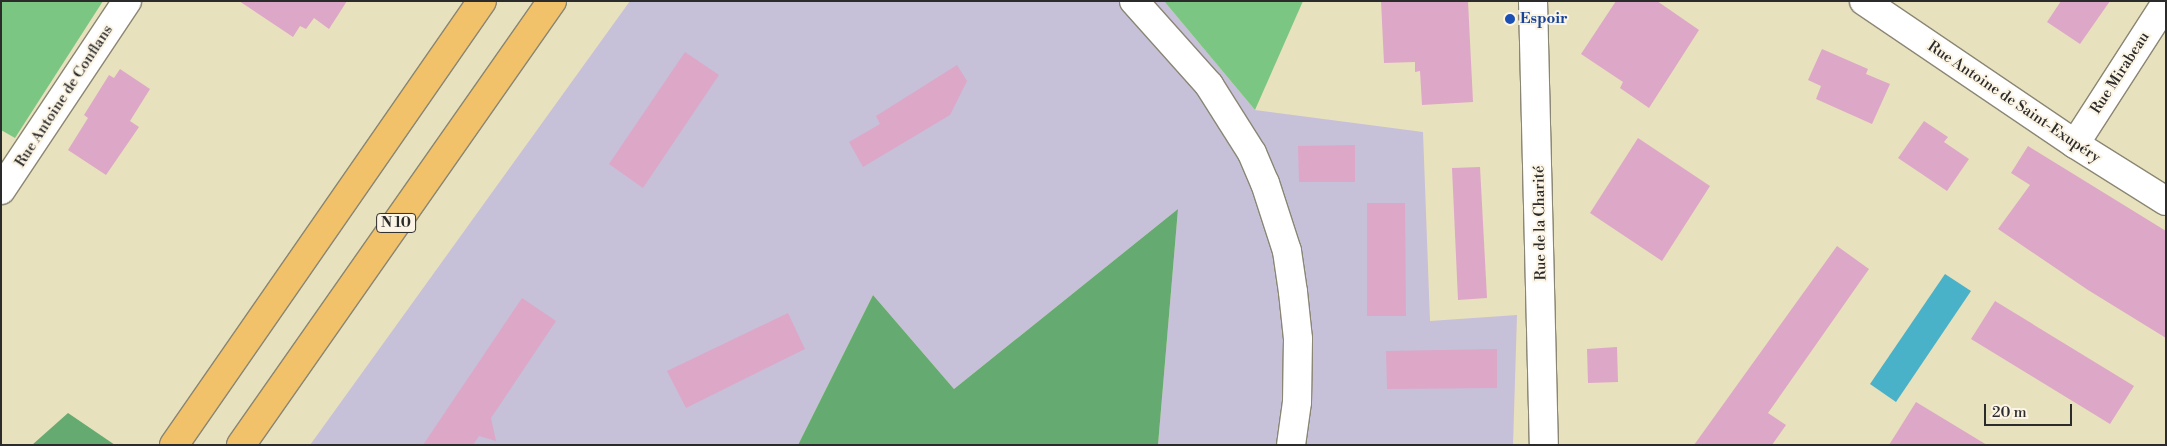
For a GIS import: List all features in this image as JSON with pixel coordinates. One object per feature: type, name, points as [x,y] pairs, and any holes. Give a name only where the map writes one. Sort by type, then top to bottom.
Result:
[{"type":"highway","points":[[174,445],[482,1]]},
{"type":"highway","name":"N 10","points":[[241,445],[552,1]]},
{"type":"street","name":"Rue Antoine de Conflans","points":[[1,190],[127,1]]},
{"type":"street","points":[[1134,1],[1209,85],[1252,154],[1286,251],[1298,338],[1297,402],[1291,445]]},
{"type":"street","name":"Rue de la Charité","points":[[1534,1],[1544,445]]},
{"type":"street","name":"Rue Antoine de Saint-Exupéry","points":[[1864,1],[2075,144],[2166,201]]},
{"type":"street","name":"Rue Mirabeau","points":[[2075,144],[2166,3]]},
{"type":"shaded area","points":[[630,1],[1164,1],[1255,110],[1423,132],[1430,321],[1517,315],[1513,445],[1158,445],[1178,209],[954,389],[873,295],[798,445],[310,445]]},
{"type":"green space","points":[[1,1],[103,1],[15,138],[1,130]]},
{"type":"green space","points":[[1164,1],[1303,1],[1255,110]]},
{"type":"green space","points":[[1178,209],[1158,445],[798,445],[873,295],[954,389]]},
{"type":"green space","points":[[68,413],[115,445],[32,445]]},
{"type":"water","points":[[1945,274],[1971,291],[1896,402],[1870,384]]},
{"type":"building","points":[[239,1],[347,1],[329,29],[314,18],[306,29],[300,26],[293,37]]},
{"type":"building","points":[[1381,1],[1468,1],[1473,102],[1422,105],[1420,71],[1415,72],[1415,62],[1384,63]]},
{"type":"building","points":[[1616,1],[1657,1],[1699,30],[1649,108],[1620,88],[1623,82],[1581,54]]},
{"type":"building","points":[[2061,1],[2110,1],[2080,44],[2047,22]]},
{"type":"building","points":[[1822,49],[1868,69],[1866,74],[1890,84],[1872,124],[1816,99],[1821,86],[1808,80]]},
{"type":"building","points":[[685,52],[719,75],[643,188],[609,164]]},
{"type":"building","points":[[957,65],[967,81],[950,115],[863,167],[849,142],[880,124],[876,116]]},
{"type":"building","points":[[120,69],[150,89],[130,121],[139,127],[106,175],[68,150],[88,118],[84,115],[109,75],[114,78]]},
{"type":"building","points":[[1924,121],[1948,137],[1944,142],[1969,159],[1947,191],[1898,158]]},
{"type":"building","points":[[1638,138],[1710,186],[1662,261],[1590,213]]},
{"type":"building","points":[[1355,145],[1355,182],[1299,182],[1298,146]]},
{"type":"building","points":[[2028,146],[2166,231],[2166,338],[2088,290],[1998,229],[2030,185],[2011,173]]},
{"type":"building","points":[[1480,167],[1487,298],[1458,300],[1452,168]]},
{"type":"building","points":[[1367,203],[1405,203],[1406,316],[1367,316]]},
{"type":"building","points":[[1837,246],[1869,269],[1768,413],[1786,425],[1772,445],[1694,445]]},
{"type":"building","points":[[522,298],[556,321],[491,418],[496,441],[479,436],[473,445],[423,445]]},
{"type":"building","points":[[1995,301],[2134,386],[2110,424],[1971,339]]},
{"type":"building","points":[[788,313],[805,349],[686,408],[667,371]]},
{"type":"building","points":[[1617,347],[1618,382],[1588,383],[1587,349]]},
{"type":"building","points":[[1497,349],[1497,388],[1387,389],[1386,351]]},
{"type":"building","points":[[1916,402],[1987,445],[1889,445]]},
{"type":"place","name":"Espoir","points":[[1510,19]]}]
